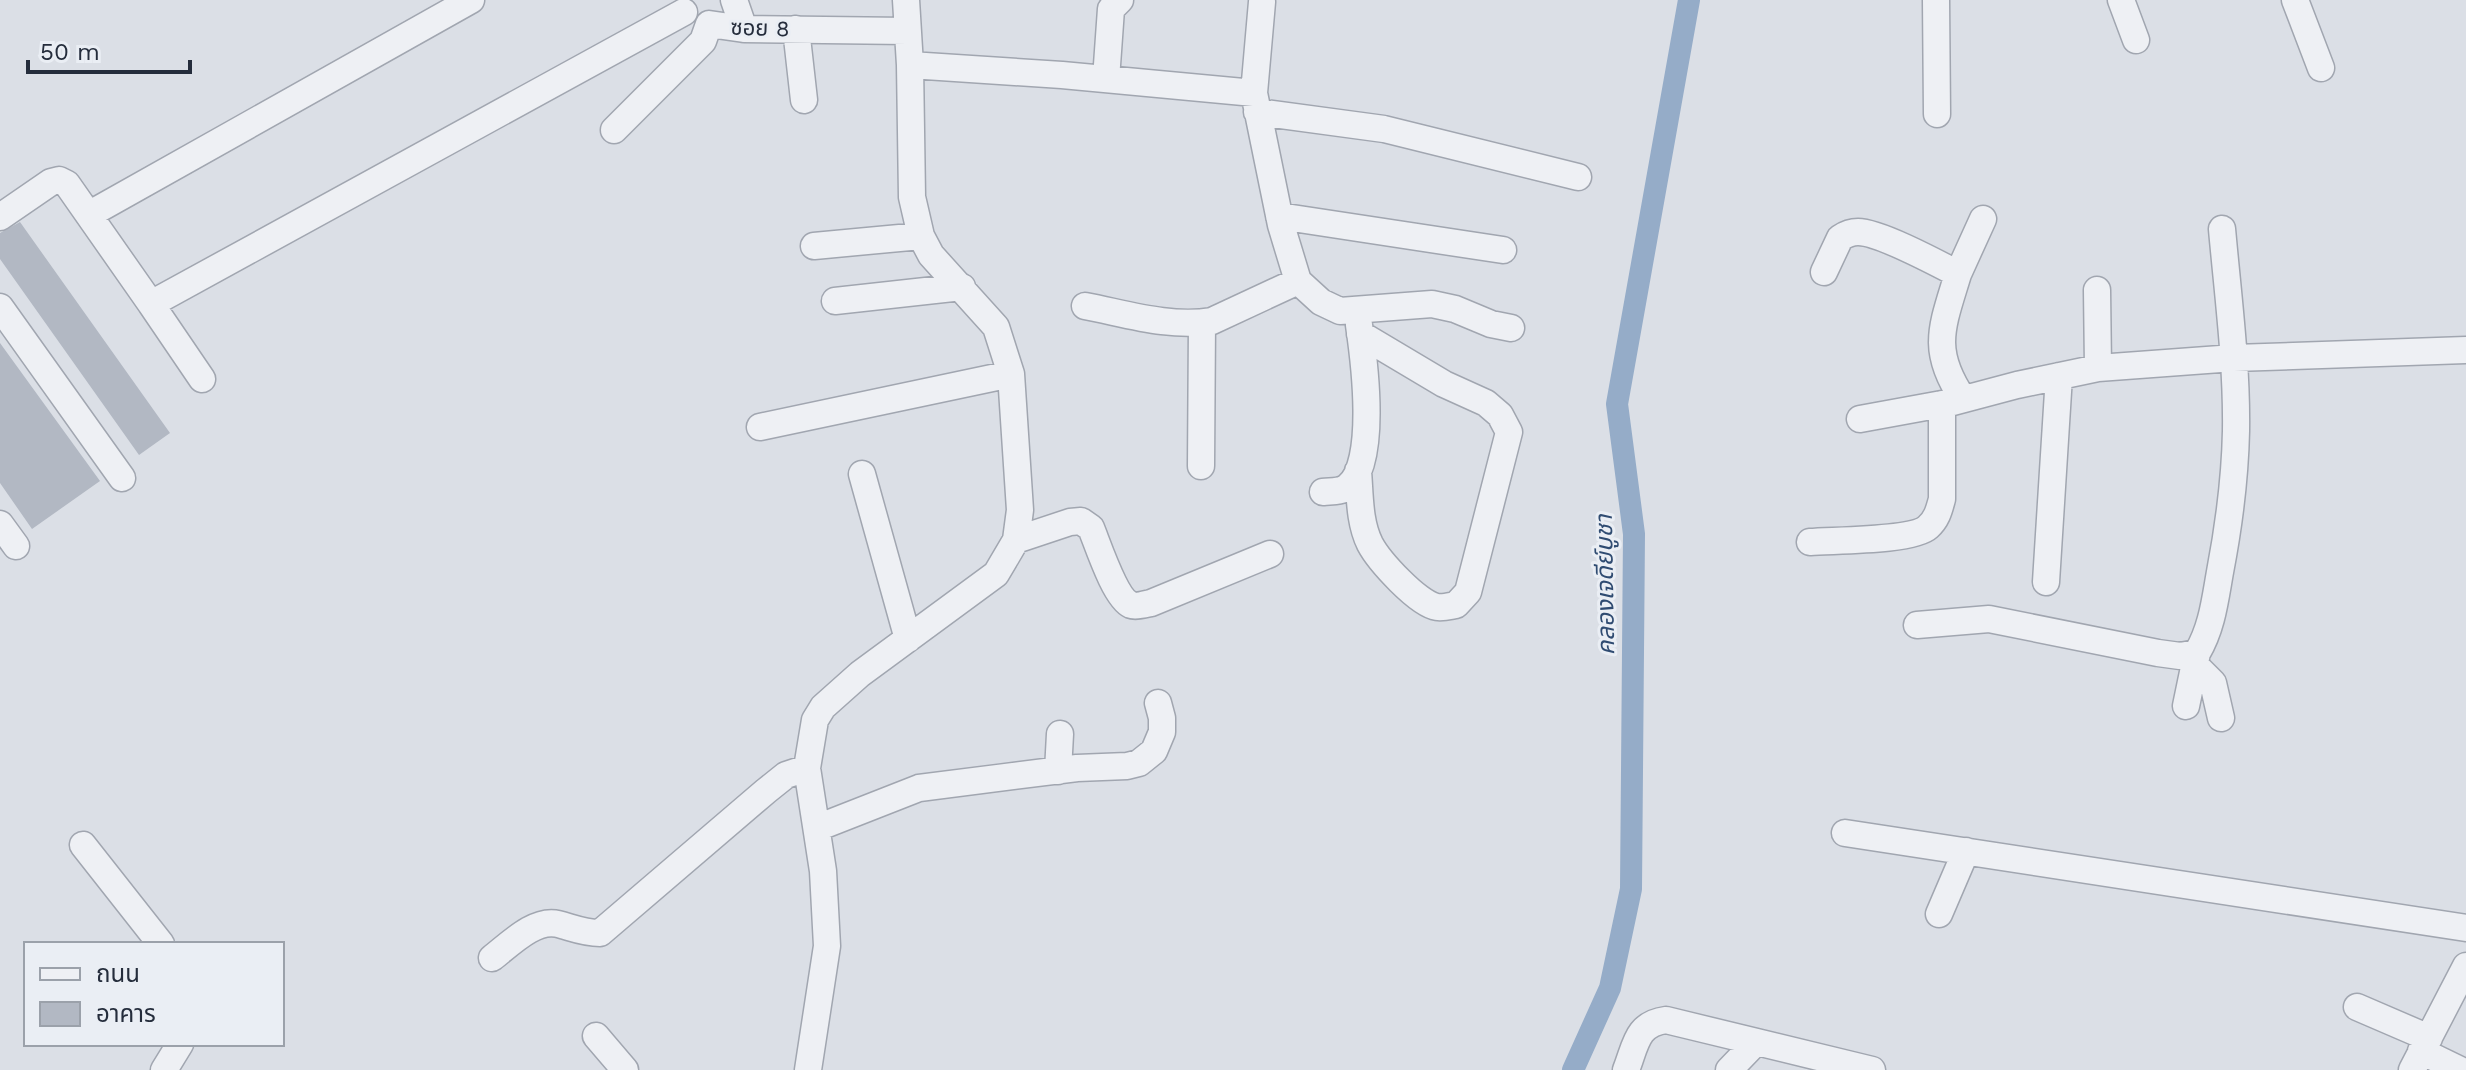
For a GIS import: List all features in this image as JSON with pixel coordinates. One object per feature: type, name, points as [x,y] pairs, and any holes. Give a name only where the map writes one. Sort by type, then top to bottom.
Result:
[{"type":"street","points":[[90,214],[471,0]]},
{"type":"street","points":[[734,0],[744,29]]},
{"type":"street","points":[[808,1070],[827,946],[823,871],[807,768],[815,720],[823,707],[860,674],[996,574],[1016,540],[1020,510],[1011,374],[996,327],[931,255],[921,236],[912,197],[906,0]]},
{"type":"street","points":[[1106,79],[1111,9],[1120,0]]},
{"type":"street","points":[[1936,0],[1937,114]]},
{"type":"street","points":[[2121,0],[2136,40]]},
{"type":"street","points":[[2295,0],[2321,68]]},
{"type":"street","points":[[1262,2],[1256,102],[1279,216],[1298,281],[1321,302],[1358,322],[1444,384],[1486,403],[1500,415],[1509,432],[1468,592],[1456,605],[1437,607],[1426,602],[1396,577],[1370,544],[1361,514],[1358,471]]},
{"type":"street","points":[[151,304],[681,6],[709,24]]},
{"type":"street","name":"ซอย 8","points":[[614,130],[703,41],[709,24],[744,29],[907,31]]},
{"type":"street","points":[[796,29],[804,100]]},
{"type":"street","points":[[910,65],[1106,79],[1256,102],[1384,129],[1578,177]]},
{"type":"street","points":[[0,217],[51,182],[59,180],[67,184],[202,379]]},
{"type":"street","points":[[1279,216],[1503,250]]},
{"type":"street","points":[[1810,542],[1906,535],[1927,529],[1939,514],[1953,402],[1941,354],[1946,314],[1958,274],[1983,219]]},
{"type":"street","points":[[2186,706],[2196,660],[2207,637],[2213,612],[2230,520],[2236,432],[2234,358],[2222,229]]},
{"type":"street","points":[[1824,272],[1840,238],[1857,232],[1922,255],[1958,274]]},
{"type":"street","points":[[814,246],[921,236]]},
{"type":"street","points":[[1085,306],[1178,324],[1202,323],[1298,281]]},
{"type":"street","points":[[835,301],[962,287]]},
{"type":"street","points":[[2097,290],[2098,368]]},
{"type":"street","points":[[1358,322],[1432,304],[1511,328]]},
{"type":"street","points":[[0,307],[122,478]]},
{"type":"street","points":[[1323,492],[1344,490],[1353,482],[1358,471],[1367,403],[1358,322]]},
{"type":"street","points":[[1201,466],[1202,323]]},
{"type":"street","points":[[1860,419],[1953,402],[2098,368],[2234,358],[2466,350]]},
{"type":"street","points":[[760,427],[1011,374]]},
{"type":"street","points":[[2046,582],[2059,376]]},
{"type":"street","points":[[862,474],[908,639]]},
{"type":"street","points":[[1016,540],[1081,521],[1091,528],[1121,595],[1135,605],[1151,603],[1270,554]]},
{"type":"street","points":[[0,524],[16,546]]},
{"type":"street","points":[[1917,625],[1989,619],[2196,660],[2213,683],[2221,718]]},
{"type":"street","points":[[817,828],[919,788],[1139,763],[1154,751],[1162,732],[1158,703]]},
{"type":"street","points":[[1058,771],[1060,734]]},
{"type":"street","points":[[492,958],[544,924],[554,922],[588,933],[600,933],[786,775],[807,768]]},
{"type":"street","points":[[1845,833],[2466,928]]},
{"type":"street","points":[[83,845],[159,942]]},
{"type":"street","points":[[1939,914],[1966,851]]},
{"type":"street","points":[[2421,1053],[2466,966]]},
{"type":"street","points":[[2357,1007],[2421,1053],[2460,1070]]},
{"type":"street","points":[[1626,1070],[1642,1030],[1651,1022],[1666,1020],[1872,1070]]},
{"type":"street","points":[[596,1036],[625,1070]]},
{"type":"street","points":[[1729,1070],[1756,1042]]},
{"type":"street","points":[[164,1070],[179,1046]]},
{"type":"building","points":[[20,222],[170,433],[139,455],[0,259],[0,233]]},
{"type":"building","points":[[0,343],[100,481],[32,529],[0,483]]},
{"type":"waterway","name":"คลองเจดีย์บูชา","points":[[1573,1070],[1610,988],[1631,889],[1634,534],[1617,404],[1689,0]]}]
